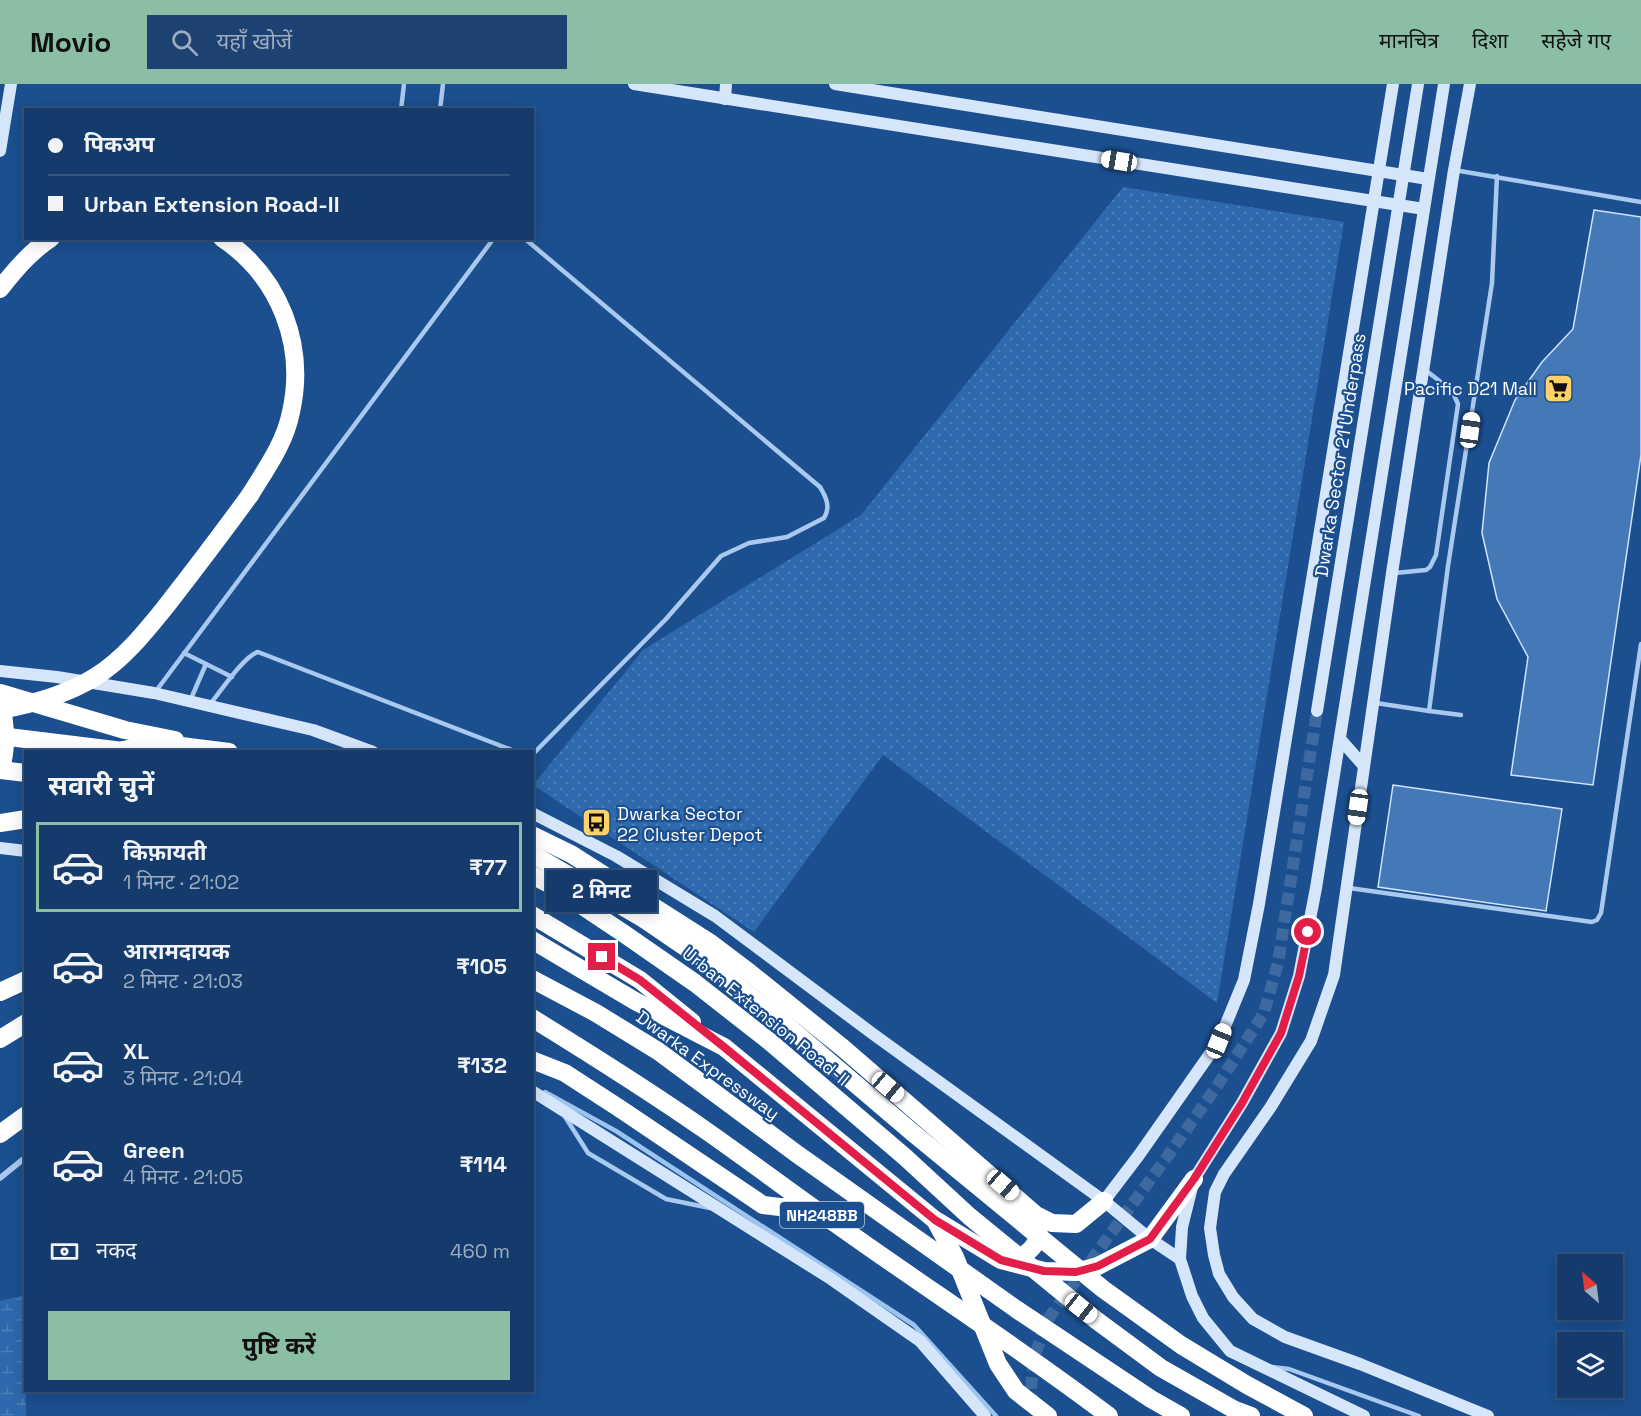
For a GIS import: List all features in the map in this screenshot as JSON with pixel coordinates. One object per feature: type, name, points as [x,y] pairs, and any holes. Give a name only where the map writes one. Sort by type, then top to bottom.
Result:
[{"type":"highway","points":[[0,289],[16,268],[48,240]]},
{"type":"highway","points":[[0,710],[65,693],[96,676],[124,654],[147,630],[250,495],[282,440],[291,413],[296,358],[286,317],[267,281],[225,240]]},
{"type":"highway","points":[[24,773],[0,770],[6,728],[0,693],[125,730],[219,750]]},
{"type":"highway","points":[[0,736],[119,750]]},
{"type":"highway","points":[[131,750],[157,743],[212,750]]},
{"type":"highway","points":[[0,823],[24,819]]},
{"type":"highway","points":[[534,836],[571,854],[709,942],[919,1112],[1036,1215],[1052,1223],[1076,1224],[1104,1202]]},
{"type":"highway","points":[[534,855],[644,920],[712,966],[784,1023],[913,1133],[1103,1289],[1181,1345],[1304,1416]]},
{"type":"highway","name":"Urban Extension Road-II","points":[[534,876],[551,885],[695,983],[760,1034],[905,1157],[1016,1261],[1161,1368],[1235,1410],[1251,1416]]},
{"type":"highway","points":[[534,916],[640,980],[935,1220],[1001,1260],[1016,1261],[1044,1271],[1076,1272],[1098,1266],[1150,1239],[1194,1179]]},
{"type":"highway","points":[[534,941],[635,1001],[724,1047]]},
{"type":"highway","name":"Dwarka Expressway","points":[[534,980],[597,1013],[658,1052],[1016,1310],[1151,1399],[1181,1416]]},
{"type":"highway","points":[[0,992],[24,981]]},
{"type":"highway","name":"NH248BB","points":[[534,1019],[638,1084],[710,1133],[811,1207],[1073,1388],[1109,1416]]},
{"type":"highway","points":[[0,1039],[24,1024]]},
{"type":"highway","points":[[534,1061],[565,1074],[763,1205],[811,1207]]},
{"type":"highway","points":[[0,1134],[24,1116]]},
{"type":"highway","points":[[1016,1261],[1030,1251],[1036,1243],[1039,1225],[1036,1215]]},
{"type":"highway","points":[[935,1220],[955,1257],[998,1364],[1016,1391],[1048,1416]]},
{"type":"street","points":[[0,151],[11,84]]},
{"type":"street","points":[[634,84],[700,89],[724,99],[1424,209]]},
{"type":"street","points":[[724,99],[726,84]]},
{"type":"street","points":[[835,84],[1428,179]]},
{"type":"street","points":[[1104,1202],[1219,1041],[1244,980],[1259,904],[1393,84]]},
{"type":"street","name":"Dwarka Sector 21 Underpass","points":[[1317,711],[1418,84]]},
{"type":"street","points":[[1364,1416],[1230,1351],[1203,1318],[1192,1296],[1180,1259],[1182,1227],[1194,1179],[1242,1103],[1281,1033],[1299,976],[1316,888],[1444,84]]},
{"type":"street","points":[[1470,84],[1454,170],[1392,573],[1334,975],[1311,1041],[1270,1108],[1224,1173],[1215,1192],[1210,1228],[1219,1274],[1233,1298],[1253,1320],[1285,1337],[1360,1364],[1488,1416]]},
{"type":"street","points":[[0,671],[57,677],[154,693],[313,730],[368,750]]},
{"type":"street","points":[[1340,739],[1364,766]]},
{"type":"street","points":[[534,814],[616,856],[716,916],[1180,1259]]},
{"type":"street","points":[[0,848],[24,851]]},
{"type":"street","points":[[534,1092],[831,1280],[920,1341],[984,1416]]},
{"type":"street","points":[[0,1178],[24,1160]]},
{"type":"lane","points":[[401,108],[404,84]]},
{"type":"lane","points":[[440,108],[443,84]]},
{"type":"lane","points":[[1454,170],[1641,202]]},
{"type":"lane","points":[[1429,711],[1448,566],[1492,283],[1497,176]]},
{"type":"lane","points":[[154,693],[493,240]]},
{"type":"lane","points":[[526,240],[820,487],[828,509],[824,518],[787,537],[750,543],[722,556],[666,619],[534,753]]},
{"type":"lane","points":[[1392,573],[1426,570],[1430,567],[1436,555],[1442,526],[1458,404],[1446,386],[1424,369]]},
{"type":"lane","points":[[1346,888],[1592,922],[1597,920],[1601,913],[1641,644]]},
{"type":"lane","points":[[209,705],[249,656],[258,652],[512,750]]},
{"type":"lane","points":[[184,653],[232,677]]},
{"type":"lane","points":[[190,701],[206,664]]},
{"type":"lane","points":[[1373,702],[1461,715]]},
{"type":"lane","points":[[559,1108],[588,1153],[666,1199],[722,1211]]},
{"type":"lane","points":[[1261,1365],[1289,1369],[1419,1416]]},
{"type":"green space","points":[[1123,187],[1344,222],[1217,1003],[883,755],[754,932],[534,786],[643,650],[861,515]]},
{"type":"green space","points":[[24,1295],[26,1416],[0,1416],[0,1301]]},
{"type":"building","points":[[1594,210],[1641,217],[1641,455],[1593,785],[1511,775],[1528,657],[1497,599],[1482,533],[1489,463],[1515,400],[1542,362],[1573,329]]},
{"type":"building","points":[[1393,785],[1562,809],[1546,911],[1378,887]]},
{"type":"waterway","points":[[545,1092],[616,1131],[914,1325],[996,1416]]},
{"type":"tunnel","points":[[1033,1407],[1031,1387],[1033,1369],[1036,1352],[1048,1319],[1167,1157],[1264,1013],[1278,963],[1317,711]]},
{"type":"place","name":"Pacific D21 Mall","points":[[1558,388]]},
{"type":"place","name":"Dwarka Sector 22 Cluster Depot","points":[[596,823]]},
{"type":"route","points":[[602,957],[640,980],[935,1220],[1001,1260],[1044,1271],[1076,1272],[1098,1266],[1150,1239],[1194,1179],[1242,1103],[1281,1033],[1299,976],[1308,932]]}]
